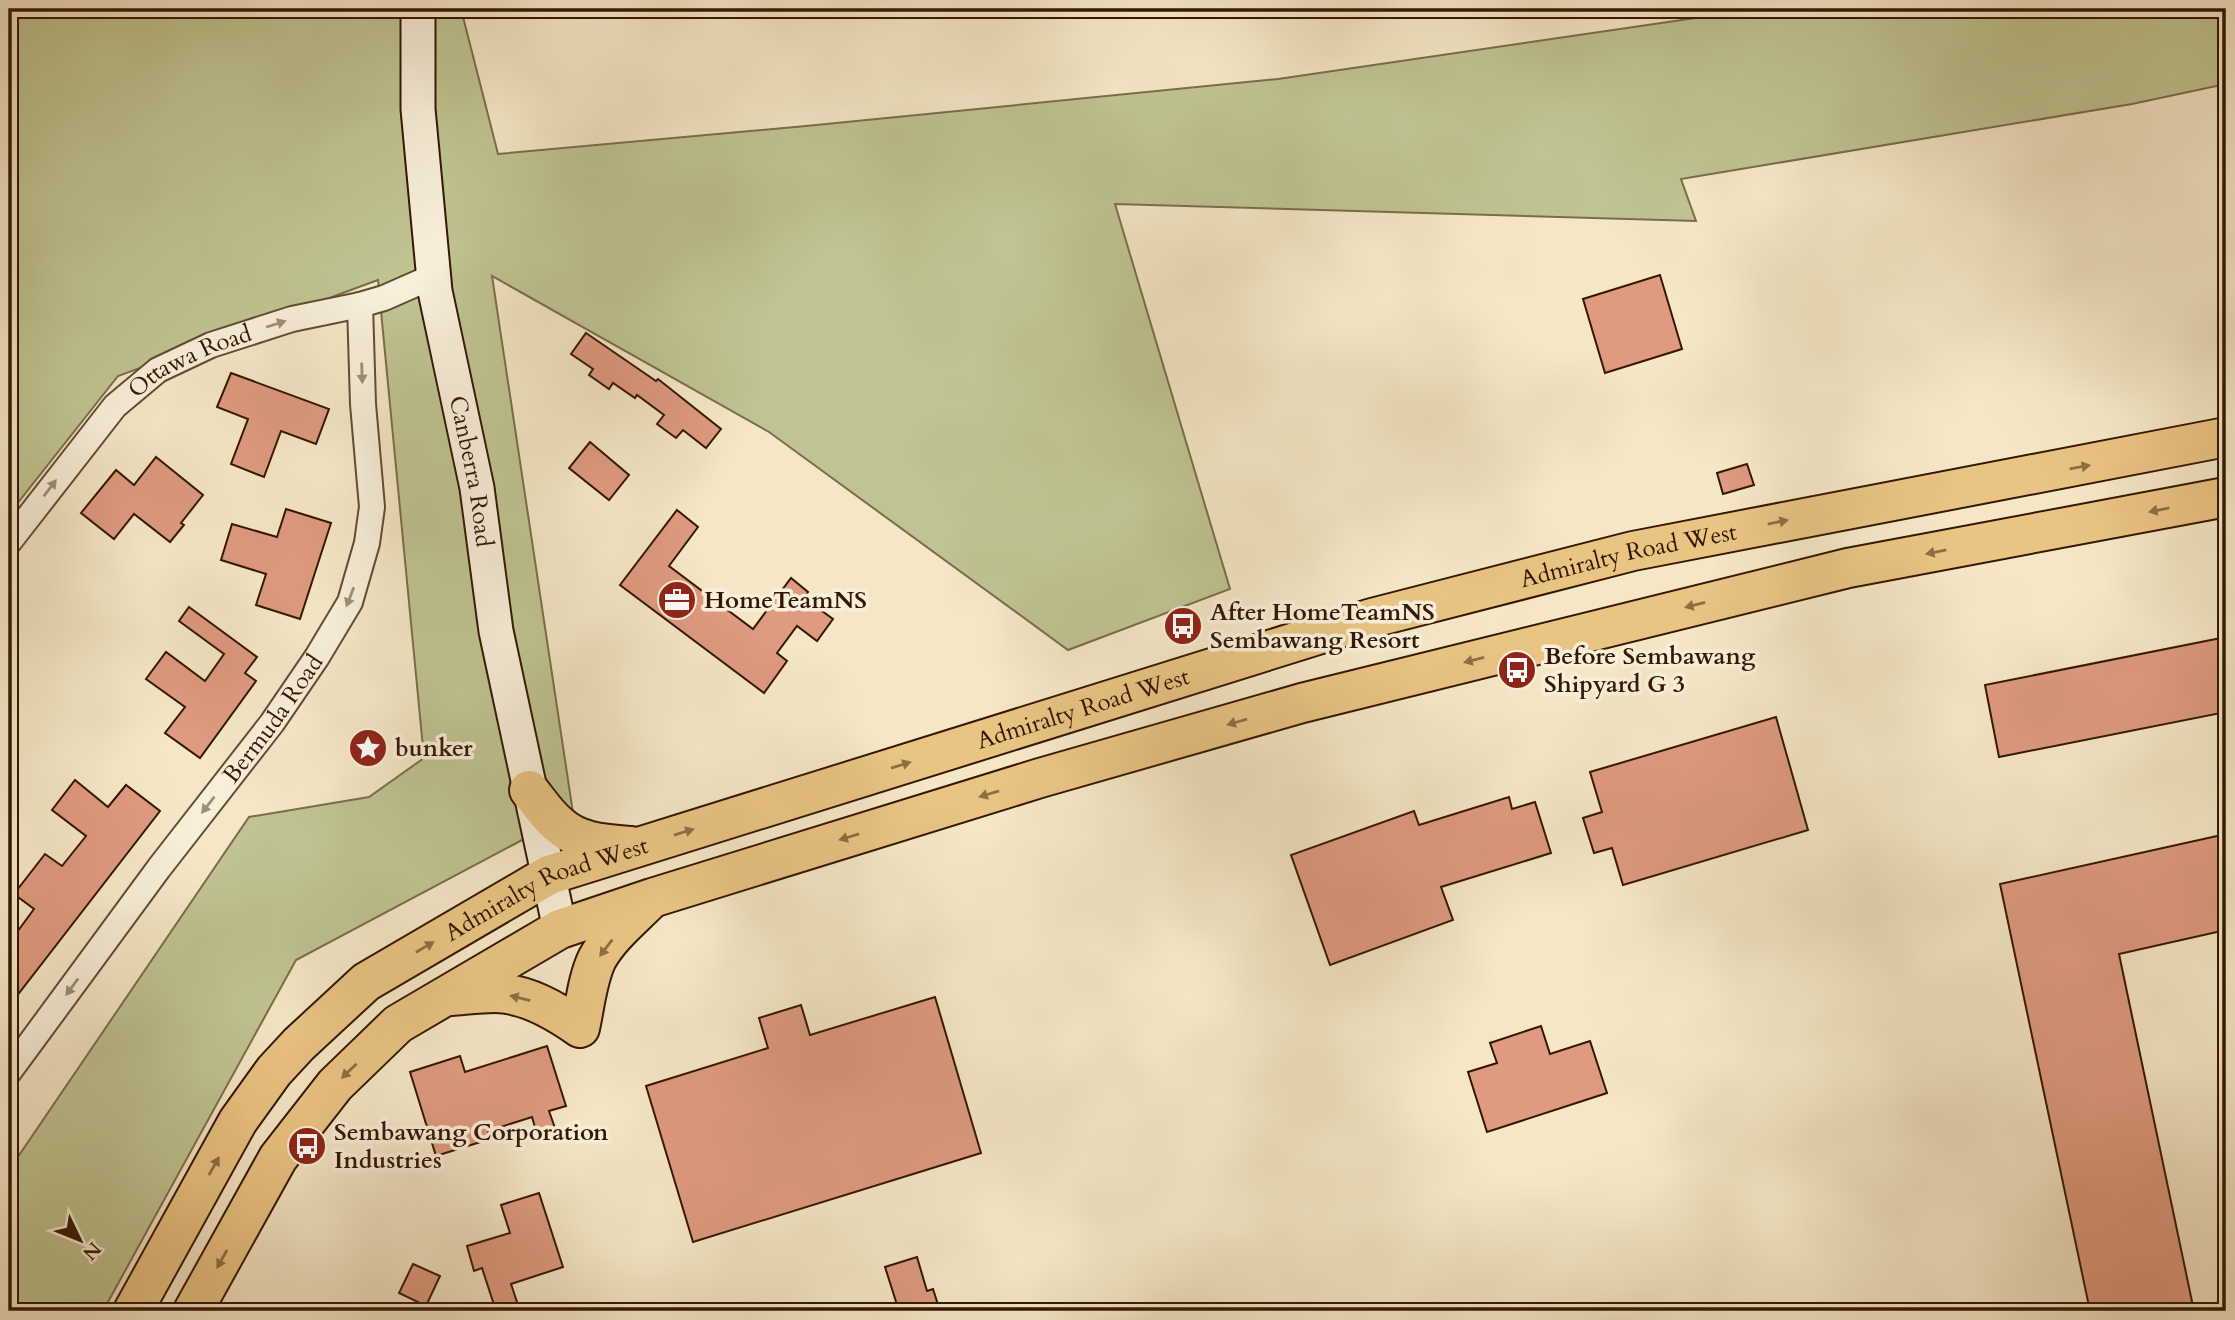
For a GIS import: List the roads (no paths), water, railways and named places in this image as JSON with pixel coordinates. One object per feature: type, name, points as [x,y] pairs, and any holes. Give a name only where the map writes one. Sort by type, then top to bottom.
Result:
[{"type":"main road","name":"Canberra Road","points":[[418,9],[418,109],[435,292],[477,488],[496,631],[560,929]]},
{"type":"main road","name":"Admiralty Road West","points":[[133,1311],[238,1121],[274,1071],[299,1044],[366,982],[549,875],[1372,618],[1633,551],[2226,437]]},
{"type":"main road","name":"Admiralty Road West","points":[[193,1311],[278,1158],[335,1085],[398,1024],[560,929],[1040,778],[1302,703],[1773,585],[2226,498]]},
{"type":"main road","points":[[950,750],[998,743],[1019,747],[1032,758],[1040,778]]},
{"type":"main road","points":[[529,790],[558,825],[580,839],[600,844],[636,847]]},
{"type":"main road","points":[[445,997],[498,993],[529,1000],[554,1009],[580,1028],[597,960],[618,933],[652,898]]},
{"type":"street","name":"Ottawa Road","points":[[9,542],[115,406],[158,370],[211,345],[292,319],[384,298],[434,276]]},
{"type":"street","name":"Bermuda Road","points":[[9,1072],[159,868],[272,723],[317,657],[349,601],[367,543],[372,507],[363,404],[360,305]]},
{"type":"place","name":"HomeTeamNS","points":[[677,600]]},
{"type":"place","name":"After HomeTeamNS Sembawang Resort","points":[[1183,626]]},
{"type":"place","name":"Before Sembawang Shipyard G 3","points":[[1517,670]]},
{"type":"place","name":"bunker","points":[[368,748]]},
{"type":"place","name":"Sembawang Corporation Industries","points":[[307,1146]]}]
